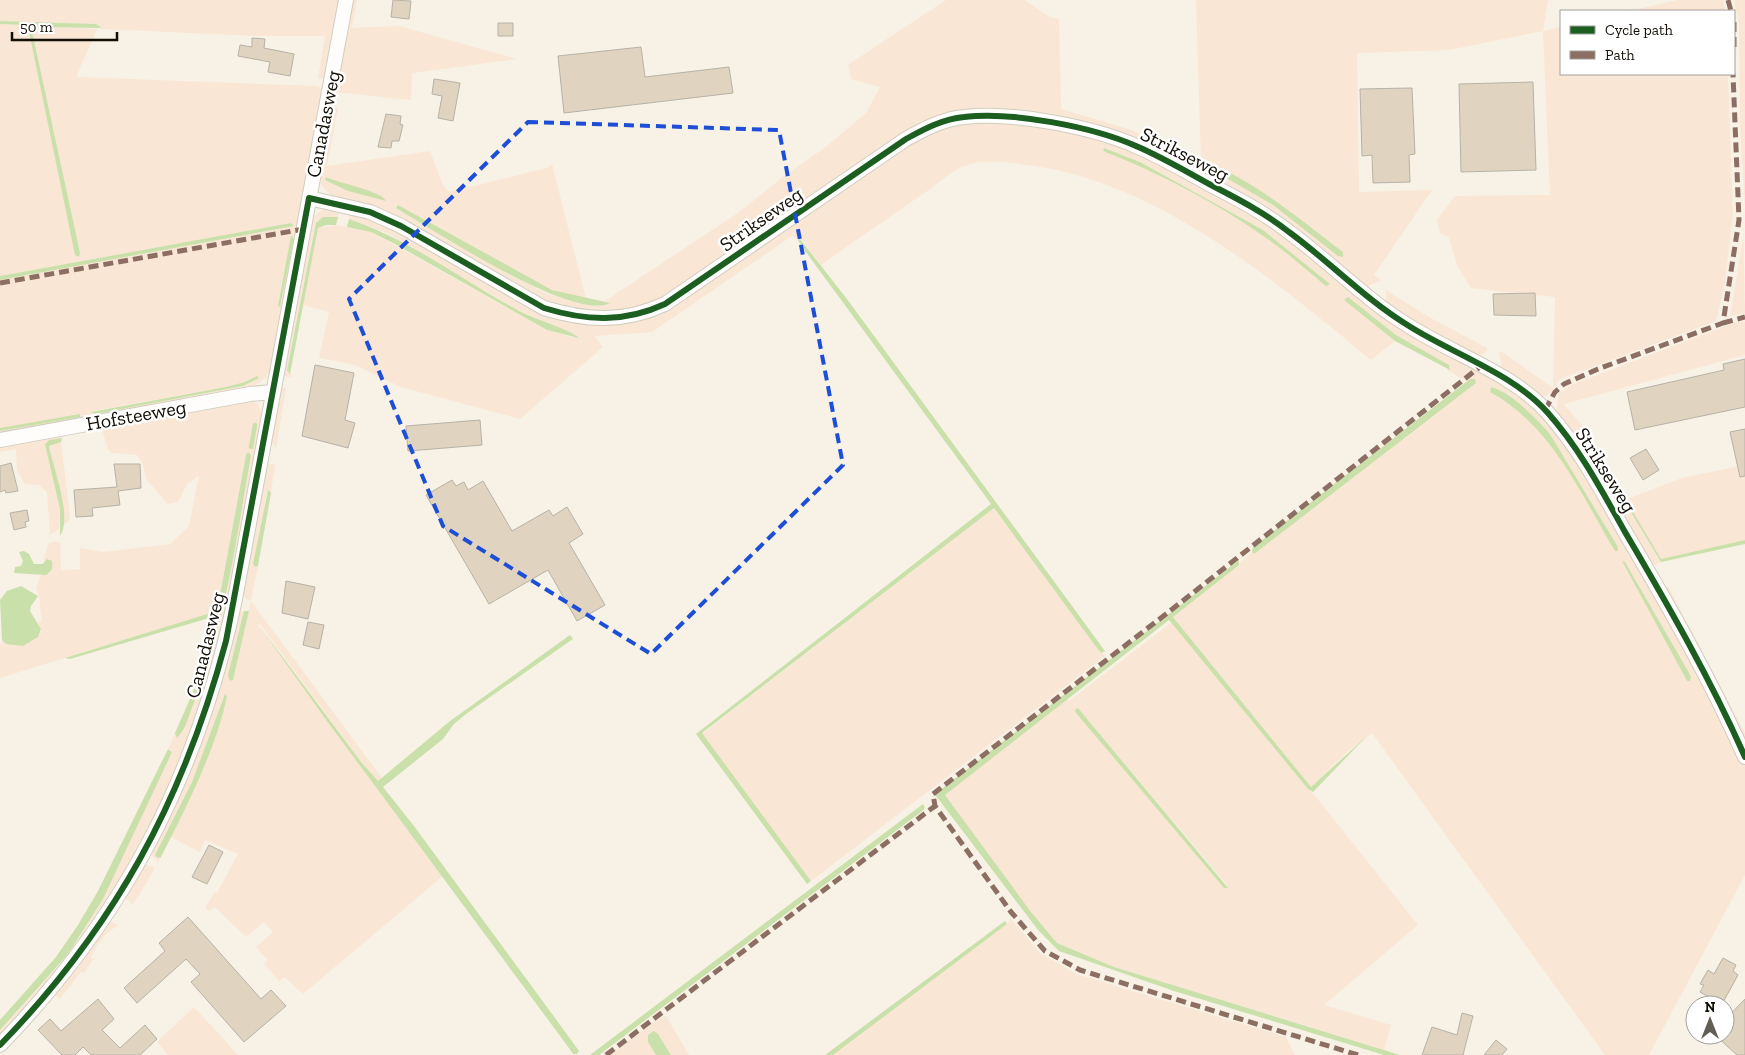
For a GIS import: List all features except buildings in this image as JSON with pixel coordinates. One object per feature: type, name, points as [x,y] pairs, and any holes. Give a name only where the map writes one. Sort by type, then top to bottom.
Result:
[{"type":"street","name":"Canadasweg","points":[[0,1045],[51,991],[96,932],[151,842],[189,758],[215,683],[226,641],[346,0]]},
{"type":"street","name":"Strikseweg","points":[[309,198],[370,212],[401,226],[544,308],[569,316],[602,320],[650,312],[665,304],[906,139],[934,124],[962,117],[992,115],[1045,122],[1093,132],[1134,145],[1252,206],[1288,231],[1409,326],[1510,383],[1532,398],[1545,410],[1581,456],[1646,566],[1732,728],[1745,758]]},
{"type":"street","name":"Hofsteeweg","points":[[0,440],[250,394],[273,392]]},
{"type":"highlighted area","points":[[528,122],[779,130],[843,465],[651,654],[443,526],[349,299]]},
{"type":"shaded area","points":[[0,0],[341,0],[327,77],[318,79],[325,36],[258,36],[102,29],[96,24],[0,21]]},
{"type":"shaded area","points":[[350,0],[357,0],[352,28],[399,26],[517,59],[412,73],[411,100],[334,92]]},
{"type":"shaded area","points":[[946,0],[1024,0],[1050,17],[1059,19],[1061,109],[1129,129],[1201,160],[1196,0],[1548,0],[1543,31],[1449,50],[1357,53],[1359,192],[1432,190],[1374,275],[1381,280],[1364,288],[1293,229],[1130,139],[950,115],[664,300],[619,314],[556,308],[331,196],[322,186],[320,180],[331,107],[338,108],[327,166],[430,151],[443,185],[449,192],[547,168],[552,164],[586,299],[561,293],[539,284],[398,205],[396,208],[545,293],[587,304],[610,302],[605,301],[738,213],[783,177],[827,146],[866,113],[880,87],[851,79],[848,65]],"holes":[[[1211,164],[1262,194],[1310,228],[1342,252],[1342,257],[1299,223]]]},
{"type":"shaded area","points":[[1678,0],[1723,0],[1725,10],[1634,10]]},
{"type":"shaded area","points":[[1734,0],[1745,0],[1745,206],[1740,126],[1739,24]]},
{"type":"shaded area","points":[[0,21],[96,24],[102,28],[31,27],[80,253],[79,257],[75,255],[28,27],[26,25],[0,24]]},
{"type":"shaded area","points":[[0,24],[27,25],[28,27],[77,257],[31,26],[97,29],[76,77],[316,86],[325,89],[273,365],[265,378],[250,389],[0,435],[0,431],[80,417],[0,428],[0,280],[294,226],[291,223],[0,276]],"holes":[[[291,235],[294,239],[280,307],[278,306]],[[256,377],[256,380],[243,386],[95,413],[92,411],[226,387]]]},
{"type":"shaded area","points":[[1560,27],[1560,75],[1728,75],[1733,212],[1725,283],[1716,321],[1560,379],[1553,388],[1555,297],[1471,288],[1457,265],[1449,237],[1440,233],[1437,220],[1455,196],[1550,195],[1543,31]]},
{"type":"shaded area","points":[[980,120],[1022,123],[1082,133],[1132,148],[1249,210],[1285,234],[1391,319],[1522,395],[1552,422],[1565,438],[1660,599],[1729,731],[1745,766],[1745,875],[1649,1055],[1605,1055],[1372,733],[1348,751],[1311,787],[1173,617],[1229,573],[1252,552],[1254,554],[1258,551],[1476,383],[1475,379],[1467,381],[1447,370],[1451,368],[1449,365],[1396,335],[1349,298],[1344,300],[1395,341],[1371,360],[1295,298],[1253,267],[1211,238],[1166,212],[1121,191],[1074,174],[1013,163],[982,162],[961,167],[950,174],[821,265],[802,240],[792,236],[652,332],[594,336],[603,347],[520,419],[401,387],[355,365],[319,358],[329,312],[303,305],[318,228],[336,225],[371,232],[547,330],[571,337],[580,337],[521,312],[387,233],[349,219],[349,213],[339,211],[338,217],[323,217],[316,223],[287,370],[291,373],[291,378],[281,375],[309,226],[314,217],[321,211],[340,209],[361,214],[415,237],[528,305],[552,316],[593,323],[624,321],[654,313],[683,298],[918,137],[937,128]],"holes":[[[1104,148],[1140,162],[1263,230],[1330,284],[1326,285],[1274,243],[1229,213],[1167,179],[1105,152]],[[1491,387],[1507,394],[1550,434],[1618,547],[1618,551],[1615,551],[1563,462],[1548,442],[1512,406],[1490,392]],[[1622,561],[1625,562],[1688,671],[1691,677],[1690,681],[1687,681]]]},
{"type":"shaded area","points":[[1104,148],[1140,162],[1263,230],[1330,284],[1326,286],[1274,243],[1229,213],[1167,179],[1105,152]]},
{"type":"shaded area","points":[[1207,163],[1242,179],[1260,190],[1343,252],[1343,257],[1338,256],[1273,205],[1206,166]]},
{"type":"shaded area","points":[[326,177],[377,194],[386,201],[348,191],[325,180]]},
{"type":"shaded area","points":[[398,205],[552,290],[610,303],[591,305],[566,299],[536,287],[470,253],[396,208]]},
{"type":"shaded area","points":[[323,217],[338,217],[336,225],[326,225],[318,228],[290,374],[287,370],[316,223]]},
{"type":"shaded area","points":[[349,219],[394,238],[521,312],[570,332],[579,338],[547,330],[393,243],[371,232],[347,227]]},
{"type":"shaded area","points":[[1743,219],[1745,313],[1730,317],[1743,239]]},
{"type":"shaded area","points":[[291,223],[294,226],[0,280],[0,276]]},
{"type":"shaded area","points":[[291,235],[294,239],[280,307],[278,306]]},
{"type":"shaded area","points":[[800,239],[847,299],[1105,651],[1101,653],[1094,644],[994,508],[702,733],[811,881],[807,884],[696,734],[991,504],[800,244],[798,240]]},
{"type":"shaded area","points":[[1386,290],[1427,316],[1487,348],[1487,351],[1476,359],[1386,306]]},
{"type":"shaded area","points":[[1348,297],[1396,335],[1449,365],[1450,370],[1395,341],[1344,300]]},
{"type":"shaded area","points":[[1736,322],[1745,322],[1745,355],[1564,404],[1593,439],[1578,444],[1556,414],[1559,393],[1569,386]]},
{"type":"shaded area","points":[[1499,352],[1502,352],[1553,388],[1545,396],[1538,397],[1503,373]]},
{"type":"shaded area","points":[[257,376],[259,378],[243,386],[95,414],[91,412],[226,387],[245,382]]},
{"type":"shaded area","points":[[1470,379],[1475,379],[1476,383],[1258,551],[1254,554],[1252,552],[1253,547]]},
{"type":"shaded area","points":[[280,387],[286,388],[276,449],[270,438]]},
{"type":"shaded area","points":[[1491,387],[1515,400],[1550,434],[1618,547],[1618,551],[1615,551],[1563,462],[1548,442],[1512,406],[1490,392]]},
{"type":"shaded area","points":[[246,399],[258,404],[263,417],[213,670],[161,810],[91,931],[0,1039],[0,1030],[68,954],[103,899],[172,750],[168,749],[175,733],[178,738],[183,731],[207,671],[215,641],[232,563],[251,453],[246,455],[217,611],[0,678],[0,644],[3,641],[23,646],[41,633],[38,622],[42,620],[36,589],[41,575],[46,575],[45,563],[43,564],[48,544],[54,541],[60,543],[61,570],[80,569],[80,548],[104,552],[170,544],[189,526],[199,476],[187,484],[178,502],[168,504],[146,479],[143,464],[137,455],[113,453],[108,450],[103,433],[106,425]]},
{"type":"shaded area","points":[[80,414],[80,417],[0,431],[0,428]]},
{"type":"shaded area","points":[[60,434],[62,438],[46,442],[60,509],[59,529],[50,535],[47,492],[39,485],[25,484],[17,470],[16,449],[0,452],[0,445]]},
{"type":"shaded area","points":[[62,438],[61,442],[49,446],[63,505],[63,528],[60,536],[60,509],[45,444],[49,440]]},
{"type":"shaded area","points":[[61,442],[70,516],[69,521],[63,525],[64,519],[49,446]]},
{"type":"shaded area","points":[[248,452],[251,455],[221,615],[203,678],[186,724],[177,738],[175,733],[202,671],[216,616],[70,659],[65,658],[217,611]]},
{"type":"shaded area","points":[[1601,453],[1627,499],[1682,478],[1745,465],[1745,540],[1661,559],[1623,499],[1661,562],[1650,567],[1591,466],[1596,456]]},
{"type":"shaded area","points":[[275,464],[271,493],[267,491],[259,533],[255,567],[258,566],[251,601],[245,598],[241,590],[265,467]]},
{"type":"shaded area","points":[[268,490],[271,493],[258,566],[255,567],[253,564]]},
{"type":"shaded area","points":[[1623,499],[1626,500],[1661,559],[1745,540],[1745,544],[1661,562]]},
{"type":"shaded area","points":[[994,508],[1105,656],[811,881],[702,734]]},
{"type":"shaded area","points":[[24,551],[29,554],[34,564],[43,564],[47,559],[52,561],[51,571],[46,575],[14,573],[15,567],[21,566],[23,561],[19,552]]},
{"type":"shaded area","points":[[1239,560],[1239,565],[1173,617],[1311,787],[1369,734],[1313,792],[1308,789],[1169,620],[945,795],[1031,912],[1057,943],[1114,967],[1400,1055],[1384,1055],[1174,991],[1059,951],[1038,930],[936,796],[936,793]]},
{"type":"shaded area","points":[[1622,561],[1625,562],[1688,671],[1691,677],[1690,681],[1687,681]]},
{"type":"shaded area","points":[[21,586],[38,596],[30,611],[41,629],[38,637],[23,646],[6,644],[2,640],[0,600],[7,591]]},
{"type":"shaded area","points":[[1668,586],[1745,733],[1745,748],[1664,593]]},
{"type":"shaded area","points":[[251,601],[382,778],[378,782],[361,762],[260,624],[258,625],[443,876],[303,994],[285,977],[279,981],[264,964],[268,960],[256,947],[273,932],[264,922],[246,937],[215,907],[209,911],[205,908],[215,892],[217,893],[238,854],[205,840],[200,852],[171,837],[214,739],[225,694],[192,782],[155,855],[161,857],[158,863],[151,853],[191,765],[237,613],[244,611],[230,681],[233,680]]},
{"type":"shaded area","points":[[244,611],[249,611],[233,680],[230,681],[228,675]]},
{"type":"shaded area","points":[[1172,622],[1312,792],[1418,925],[1324,1005],[1391,1025],[1384,1050],[1114,967],[1057,943],[1031,912],[944,794],[1060,703],[1067,698],[1069,701]],"holes":[[[1078,708],[1227,885],[1225,889],[1076,713]]]},
{"type":"shaded area","points":[[258,624],[361,762],[378,781],[450,721],[570,635],[573,639],[466,714],[454,724],[443,739],[383,787],[414,826],[566,1033],[579,1051],[577,1054],[573,1054],[324,717]]},
{"type":"shaded area","points":[[225,694],[227,696],[222,716],[208,757],[180,819],[161,857],[158,858],[155,855],[192,782]]},
{"type":"shaded area","points":[[1078,708],[1228,888],[1224,888],[1076,713],[1075,710]]},
{"type":"shaded area","points":[[168,749],[172,752],[103,899],[68,954],[0,1030],[0,1020],[56,957],[78,925],[98,891]]},
{"type":"shaded area","points":[[923,804],[925,808],[921,812],[599,1055],[590,1055]]},
{"type":"shaded area","points":[[145,864],[155,868],[133,905],[125,898]]},
{"type":"shaded area","points":[[1011,919],[1040,953],[1076,974],[1286,1037],[1295,1055],[833,1055],[1007,924]]},
{"type":"shaded area","points":[[110,921],[119,926],[111,930],[102,939],[91,958],[94,958],[84,973],[81,972],[60,999],[55,995]]},
{"type":"shaded area","points":[[1005,921],[1007,924],[833,1055],[825,1055]]},
{"type":"shaded area","points":[[194,1007],[238,1055],[168,1055],[157,1042]]},
{"type":"shaded area","points":[[666,1016],[689,1055],[671,1055],[658,1034],[648,1035],[648,1042],[656,1055],[610,1055],[655,1021]]},
{"type":"shaded area","points":[[654,1031],[658,1034],[671,1055],[656,1055],[648,1042],[648,1035]]},
{"type":"waterway","points":[[251,447],[255,425]]},
{"type":"marked path","points":[[1728,0],[1731,10]]},
{"type":"marked path","points":[[1545,410],[1555,392],[1564,384],[1598,369],[1723,323],[1739,220],[1733,75]]},
{"type":"marked path","points":[[0,283],[304,229]]},
{"type":"marked path","points":[[1723,323],[1745,317]]},
{"type":"marked path","points":[[1358,1055],[1080,970],[1045,951],[1011,912],[935,806],[933,794],[1166,614],[1481,366]]},
{"type":"marked path","points":[[606,1055],[935,806]]},
{"type":"cycle path","points":[[0,1045],[41,1000],[78,955],[111,908],[140,859],[166,808],[189,755],[209,699],[226,641],[309,198],[370,212],[401,226],[544,308],[575,316],[620,317],[650,310],[665,304],[906,139],[941,122],[964,117],[1005,116],[1052,122],[1118,139],[1146,150],[1261,212],[1280,225],[1393,316],[1501,376],[1534,399],[1560,427],[1599,486],[1688,643],[1745,757]]}]
